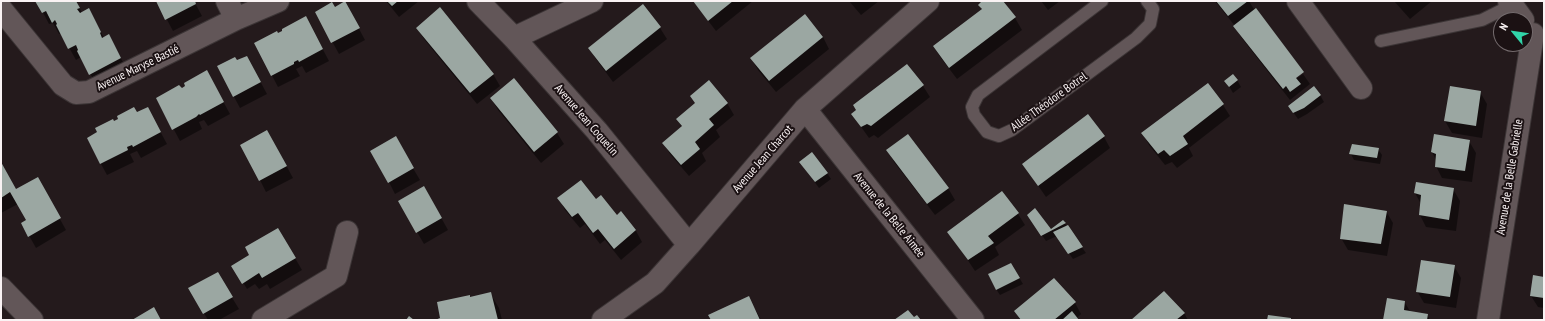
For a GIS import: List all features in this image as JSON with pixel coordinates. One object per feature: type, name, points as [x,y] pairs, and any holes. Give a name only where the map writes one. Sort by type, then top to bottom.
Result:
[{"type":"street","name":"Avenue Maryse Bastié","points":[[1,9],[63,85],[76,93],[89,92],[232,10],[278,1]]},
{"type":"street","name":"Avenue Jean Coquelin","points":[[478,1],[514,38],[597,131],[689,245]]},
{"type":"street","points":[[514,38],[592,1]]},
{"type":"street","name":"Avenue Jean Charcot","points":[[604,320],[655,283],[805,110],[928,1]]},
{"type":"street","points":[[1298,1],[1361,88]]},
{"type":"street","name":"Avenue de la Belle Gabrielle","points":[[1488,320],[1521,52]]},
{"type":"street","name":"Avenue de la Belle Aimée","points":[[805,110],[973,320]]},
{"type":"street","points":[[263,320],[336,276],[347,232]]},
{"type":"street","points":[[1,288],[32,320]]},
{"type":"lane","name":"Allée Théodore Botrel","points":[[1102,1],[978,95],[972,106],[974,115],[986,132],[999,136],[1012,130],[1136,38],[1150,24],[1153,9],[1147,1]]},
{"type":"lane","points":[[1381,41],[1482,20],[1493,21]]},
{"type":"building","points":[[35,1],[76,1],[80,8],[77,9],[80,13],[89,8],[101,32],[102,38],[109,34],[121,58],[89,75],[77,51],[76,45],[68,49],[55,20],[52,23],[46,11],[42,13]]},
{"type":"building","points":[[156,1],[195,1],[196,4],[165,20]]},
{"type":"building","points":[[345,1],[360,28],[331,43],[315,12],[332,2],[335,7]]},
{"type":"building","points":[[387,1],[398,1],[392,6]]},
{"type":"building","points":[[693,1],[733,1],[708,21]]},
{"type":"building","points":[[982,1],[1003,1],[1016,17],[949,68],[933,46],[982,9],[978,5]]},
{"type":"building","points":[[1216,1],[1248,1],[1228,16]]},
{"type":"building","points":[[643,4],[661,27],[606,71],[588,48]]},
{"type":"building","points":[[440,7],[494,74],[470,93],[416,28]]},
{"type":"building","points":[[1256,8],[1304,72],[1296,78],[1301,84],[1290,92],[1286,86],[1283,89],[1233,26]]},
{"type":"building","points":[[805,14],[823,37],[769,81],[750,58]]},
{"type":"building","points":[[306,16],[323,49],[299,62],[298,60],[294,62],[294,64],[271,76],[254,43],[277,31],[278,33],[282,31],[282,29]]},
{"type":"building","points":[[247,56],[261,82],[233,97],[217,66],[235,57],[237,60]]},
{"type":"building","points":[[907,64],[924,85],[871,126],[867,124],[861,127],[851,114],[856,110],[853,105]]},
{"type":"building","points":[[207,70],[224,102],[200,115],[199,114],[172,130],[156,98],[179,85],[182,88],[185,86],[184,83]]},
{"type":"building","points":[[1233,74],[1238,80],[1229,87],[1224,81]]},
{"type":"building","points":[[514,78],[558,132],[534,152],[490,98]]},
{"type":"building","points":[[709,80],[728,103],[709,119],[714,125],[695,142],[700,149],[681,165],[662,143],[682,126],[676,119],[695,103],[690,96]]},
{"type":"building","points":[[1208,83],[1224,104],[1183,136],[1188,144],[1170,156],[1164,150],[1158,154],[1141,133]]},
{"type":"building","points":[[1314,86],[1321,95],[1304,108],[1293,113],[1288,106]]},
{"type":"building","points":[[1450,86],[1481,91],[1476,126],[1444,121]]},
{"type":"building","points":[[134,107],[137,112],[148,107],[161,132],[133,147],[132,145],[127,147],[128,150],[100,164],[87,138],[97,132],[95,128],[113,119],[114,121],[118,119],[117,116]]},
{"type":"building","points":[[1088,114],[1105,136],[1038,186],[1022,164]]},
{"type":"building","points":[[267,130],[287,166],[259,181],[240,145]]},
{"type":"building","points":[[908,134],[949,188],[927,204],[886,150]]},
{"type":"building","points":[[1434,134],[1470,140],[1465,171],[1435,167],[1436,154],[1431,152]]},
{"type":"building","points":[[396,136],[414,168],[388,183],[370,151]]},
{"type":"building","points":[[1352,144],[1379,148],[1377,158],[1349,154]]},
{"type":"building","points":[[812,152],[828,173],[815,182],[799,162]]},
{"type":"building","points":[[1,162],[16,189],[38,177],[61,218],[28,237],[21,223],[26,220],[10,192],[1,198]]},
{"type":"building","points":[[581,180],[596,199],[601,195],[617,215],[621,211],[636,230],[614,249],[598,229],[593,233],[578,213],[572,217],[557,198]]},
{"type":"building","points":[[1416,182],[1454,188],[1449,220],[1419,215],[1421,195],[1414,193]]},
{"type":"building","points":[[424,186],[442,218],[416,233],[398,201]]},
{"type":"building","points":[[1002,191],[1019,213],[988,236],[994,243],[968,260],[947,232]]},
{"type":"building","points":[[1344,204],[1387,211],[1381,244],[1340,239]]},
{"type":"building","points":[[1035,208],[1051,229],[1063,220],[1066,223],[1041,236],[1027,215]]},
{"type":"building","points":[[1068,225],[1083,247],[1068,254],[1053,232]]},
{"type":"building","points":[[278,228],[296,258],[262,278],[259,273],[242,284],[231,266],[249,255],[245,247]]},
{"type":"building","points":[[1421,260],[1455,265],[1450,297],[1416,292]]},
{"type":"building","points":[[1011,263],[1020,278],[996,290],[988,274]]},
{"type":"building","points":[[218,272],[233,297],[203,314],[188,288]]},
{"type":"building","points":[[1533,275],[1544,277],[1544,298],[1530,296]]},
{"type":"building","points":[[1054,278],[1076,302],[1054,320],[1021,320],[1014,311]]},
{"type":"building","points":[[1164,291],[1185,313],[1176,320],[1131,320]]},
{"type":"building","points":[[491,292],[498,320],[435,320],[440,318],[437,302]]},
{"type":"building","points":[[749,296],[760,320],[711,320],[708,315]]},
{"type":"building","points":[[1387,298],[1405,301],[1404,310],[1428,314],[1427,320],[1383,320]]},
{"type":"building","points":[[154,307],[161,320],[132,320]]},
{"type":"building","points":[[908,310],[914,317],[917,315],[921,320],[894,320]]},
{"type":"building","points":[[1072,311],[1079,320],[1062,320]]},
{"type":"building","points":[[1268,315],[1291,318],[1291,320],[1267,320]]},
{"type":"building","points":[[409,316],[414,320],[406,320]]}]
